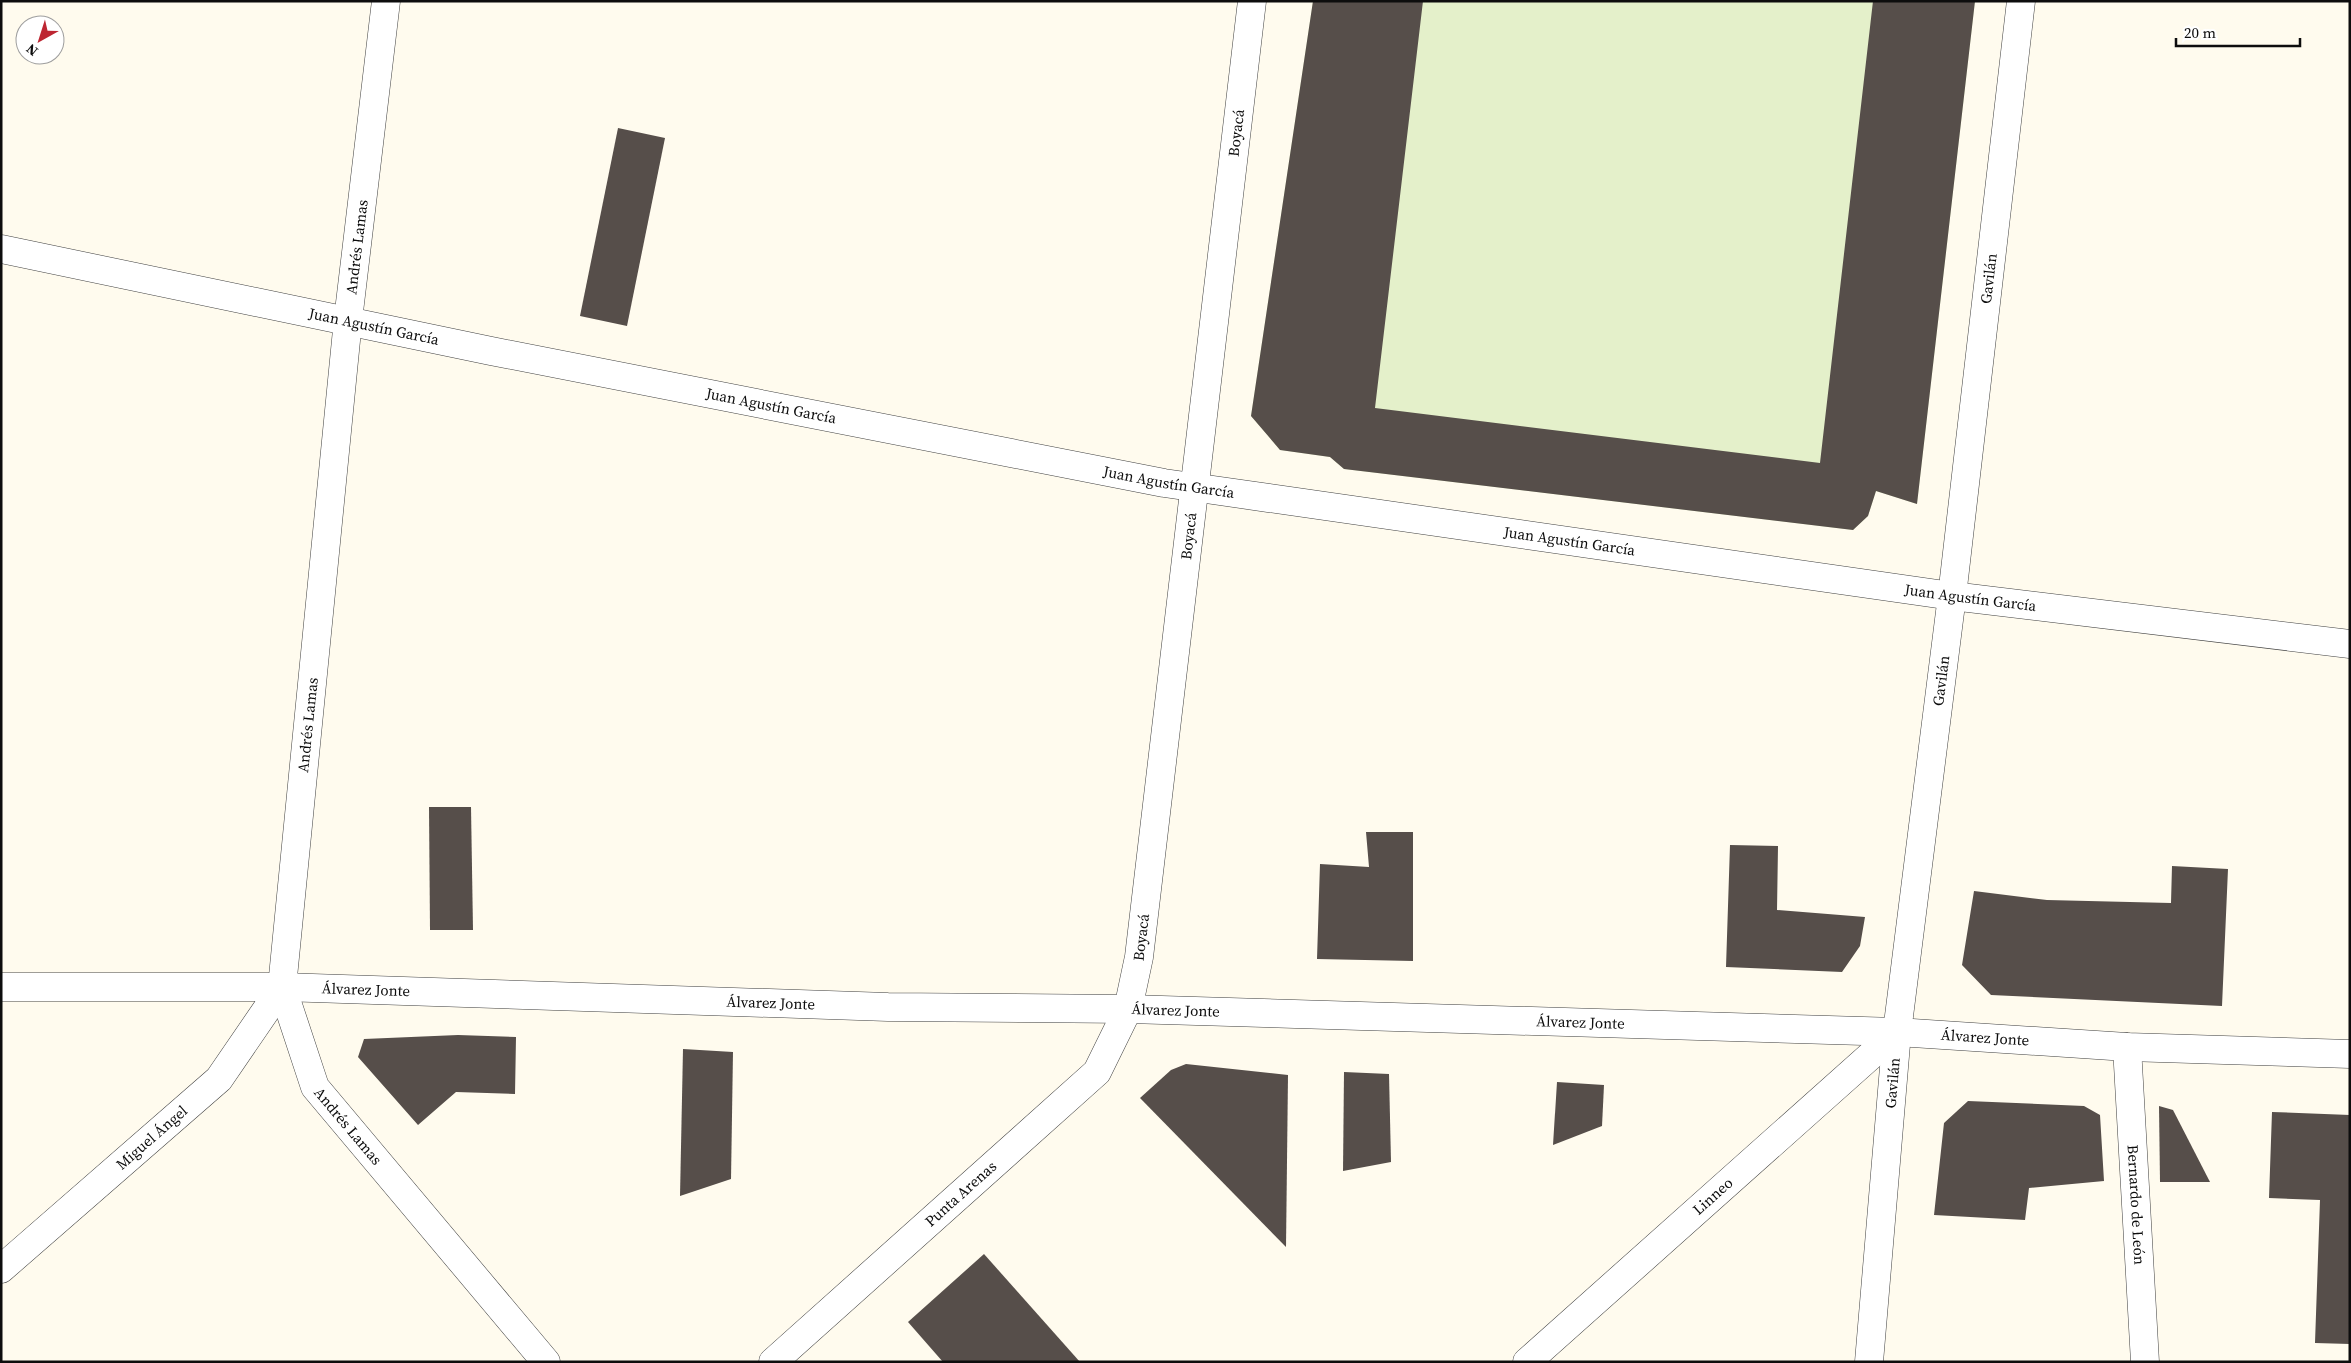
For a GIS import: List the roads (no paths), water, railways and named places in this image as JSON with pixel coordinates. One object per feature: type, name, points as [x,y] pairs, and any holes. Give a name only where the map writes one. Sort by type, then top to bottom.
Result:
[{"type":"street","name":"Andrés Lamas","points":[[386,1],[348,320],[282,987],[315,1087],[546,1362]]},
{"type":"street","name":"Boyacá","points":[[1128,1009],[1139,957],[1252,1]]},
{"type":"street","name":"Gavilán","points":[[1869,1362],[1897,1032],[1952,596],[2021,1]]},
{"type":"street","name":"Juan Agustín García","points":[[1,249],[500,353],[1194,488],[1952,596],[2350,644]]},
{"type":"street","name":"Álvarez Jonte","points":[[1,987],[282,987],[888,1007],[1128,1009],[1897,1032],[2126,1047],[2350,1054]]},
{"type":"street","name":"Miguel Ángel","points":[[1,1270],[219,1079],[282,987]]},
{"type":"street","name":"Punta Arenas","points":[[773,1362],[1097,1072],[1128,1009]]},
{"type":"street","name":"Linneo","points":[[1527,1362],[1897,1032]]},
{"type":"street","name":"Bernardo de León","points":[[2126,1047],[2145,1362]]}]
